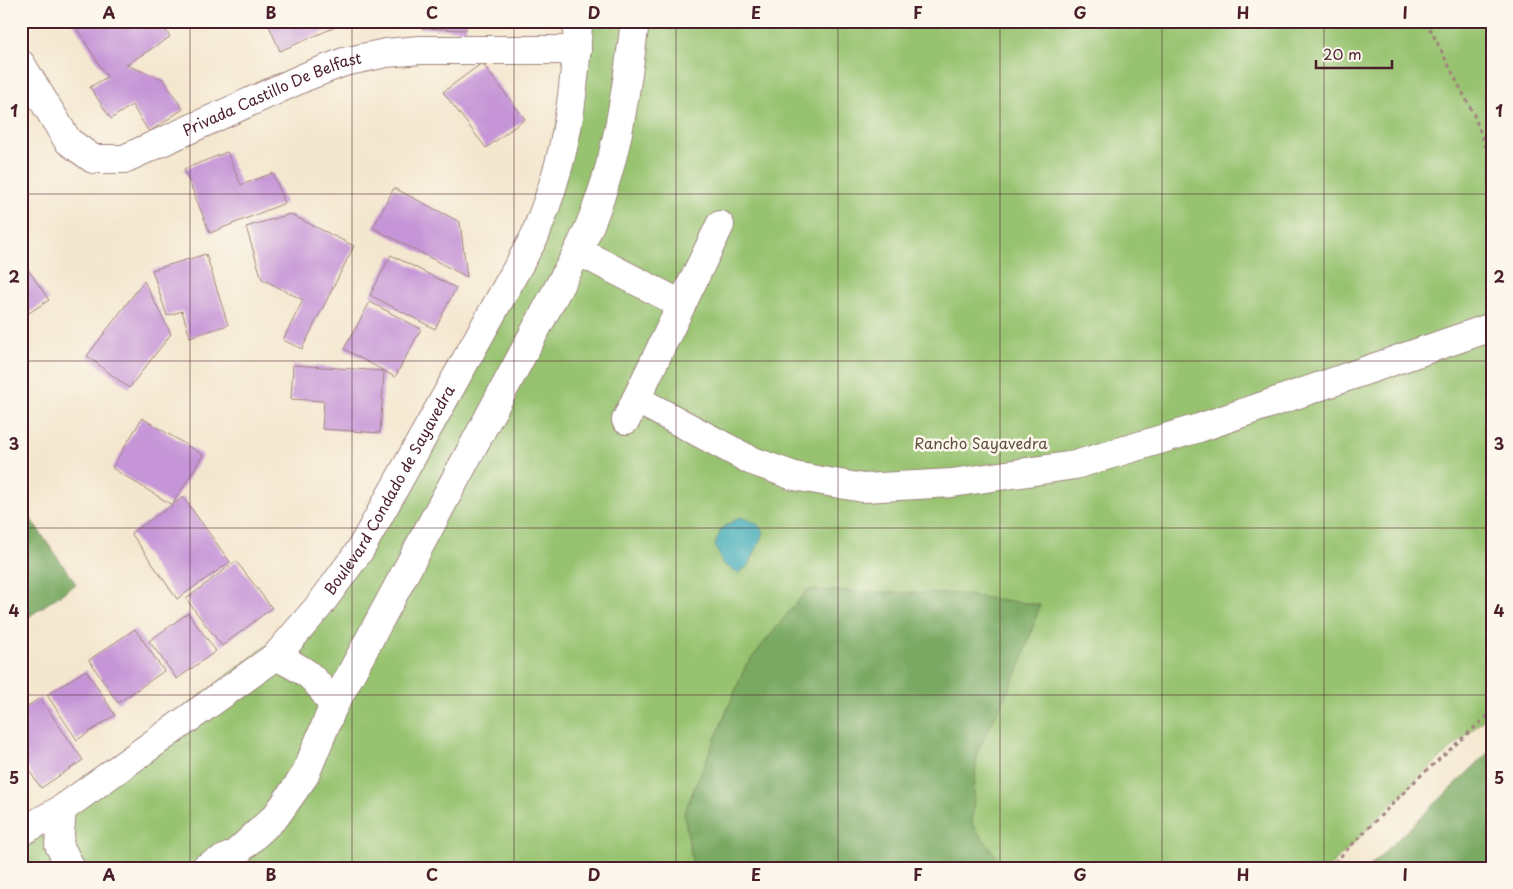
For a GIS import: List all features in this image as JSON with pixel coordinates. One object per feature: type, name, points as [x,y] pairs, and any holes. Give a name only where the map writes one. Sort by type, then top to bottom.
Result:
[{"type":"street","name":"Boulevard Condado de Sayavedra","points":[[21,832],[62,809],[276,656],[319,606],[360,550],[535,236],[555,180],[567,120],[577,50],[578,21]]},
{"type":"street","points":[[205,868],[238,861],[276,816],[305,775],[333,707],[578,251],[594,218],[608,174],[624,108],[635,21]]},
{"type":"street","name":"Privada Castillo De Belfast","points":[[21,64],[68,141],[93,159],[124,159],[296,81],[344,62],[386,53],[420,50],[577,50]]},
{"type":"street","points":[[720,225],[631,410],[750,460],[794,476],[864,488],[952,483],[1084,462],[1199,428],[1492,327]]},
{"type":"street","points":[[578,251],[681,304]]},
{"type":"street","points":[[276,656],[303,670],[322,687],[333,707]]},
{"type":"street","points":[[62,809],[59,845],[71,868]]},
{"type":"path","points":[[1426,21],[1474,115],[1492,164]]},
{"type":"path","points":[[1329,868],[1418,779],[1492,712]]},
{"type":"green space","name":"Rancho Sayavedra","points":[[578,21],[1492,21],[1492,712],[1417,779],[1329,868],[240,868],[235,854],[205,868],[21,868],[21,832],[319,606],[535,236]]},
{"type":"green space","points":[[21,505],[76,584],[21,622]]},
{"type":"green space","points":[[807,590],[958,594],[1040,605],[1019,669],[977,752],[972,824],[1005,868],[693,866],[684,813],[746,665]]},
{"type":"green space","points":[[1492,749],[1492,868],[1368,868]]},
{"type":"water","points":[[740,517],[756,523],[764,532],[749,565],[738,573],[722,563],[715,545],[721,529]]},
{"type":"building","points":[[72,21],[160,21],[170,37],[126,65],[163,79],[183,109],[149,132],[132,105],[111,119],[90,87],[107,77]]},
{"type":"building","points":[[267,21],[338,21],[340,25],[280,51]]},
{"type":"building","points":[[411,21],[466,21],[466,30],[421,28],[421,24]]},
{"type":"building","points":[[482,63],[525,119],[486,148],[443,92]]},
{"type":"building","points":[[227,152],[241,185],[273,173],[285,203],[210,233],[184,169]]},
{"type":"building","points":[[394,188],[460,222],[467,277],[373,228]]},
{"type":"building","points":[[290,214],[354,246],[302,349],[283,340],[303,300],[262,279],[246,227]]},
{"type":"building","points":[[206,254],[228,325],[190,337],[182,311],[167,316],[152,270]]},
{"type":"building","points":[[391,255],[456,288],[435,329],[370,295]]},
{"type":"building","points":[[21,259],[49,300],[21,318]]},
{"type":"building","points":[[144,281],[171,334],[129,388],[87,356]]},
{"type":"building","points":[[370,302],[421,329],[395,377],[344,349]]},
{"type":"building","points":[[293,365],[384,371],[380,433],[322,429],[324,401],[291,399]]},
{"type":"building","points":[[142,418],[203,455],[172,505],[112,468]]},
{"type":"building","points":[[183,497],[230,562],[177,599],[131,533]]},
{"type":"building","points":[[236,561],[272,608],[222,646],[186,599]]},
{"type":"building","points":[[188,613],[216,651],[177,679],[149,641]]},
{"type":"building","points":[[135,629],[164,671],[118,703],[89,660]]},
{"type":"building","points":[[86,670],[115,715],[77,740],[47,695]]},
{"type":"building","points":[[40,698],[83,760],[41,788],[21,759],[21,711]]}]
